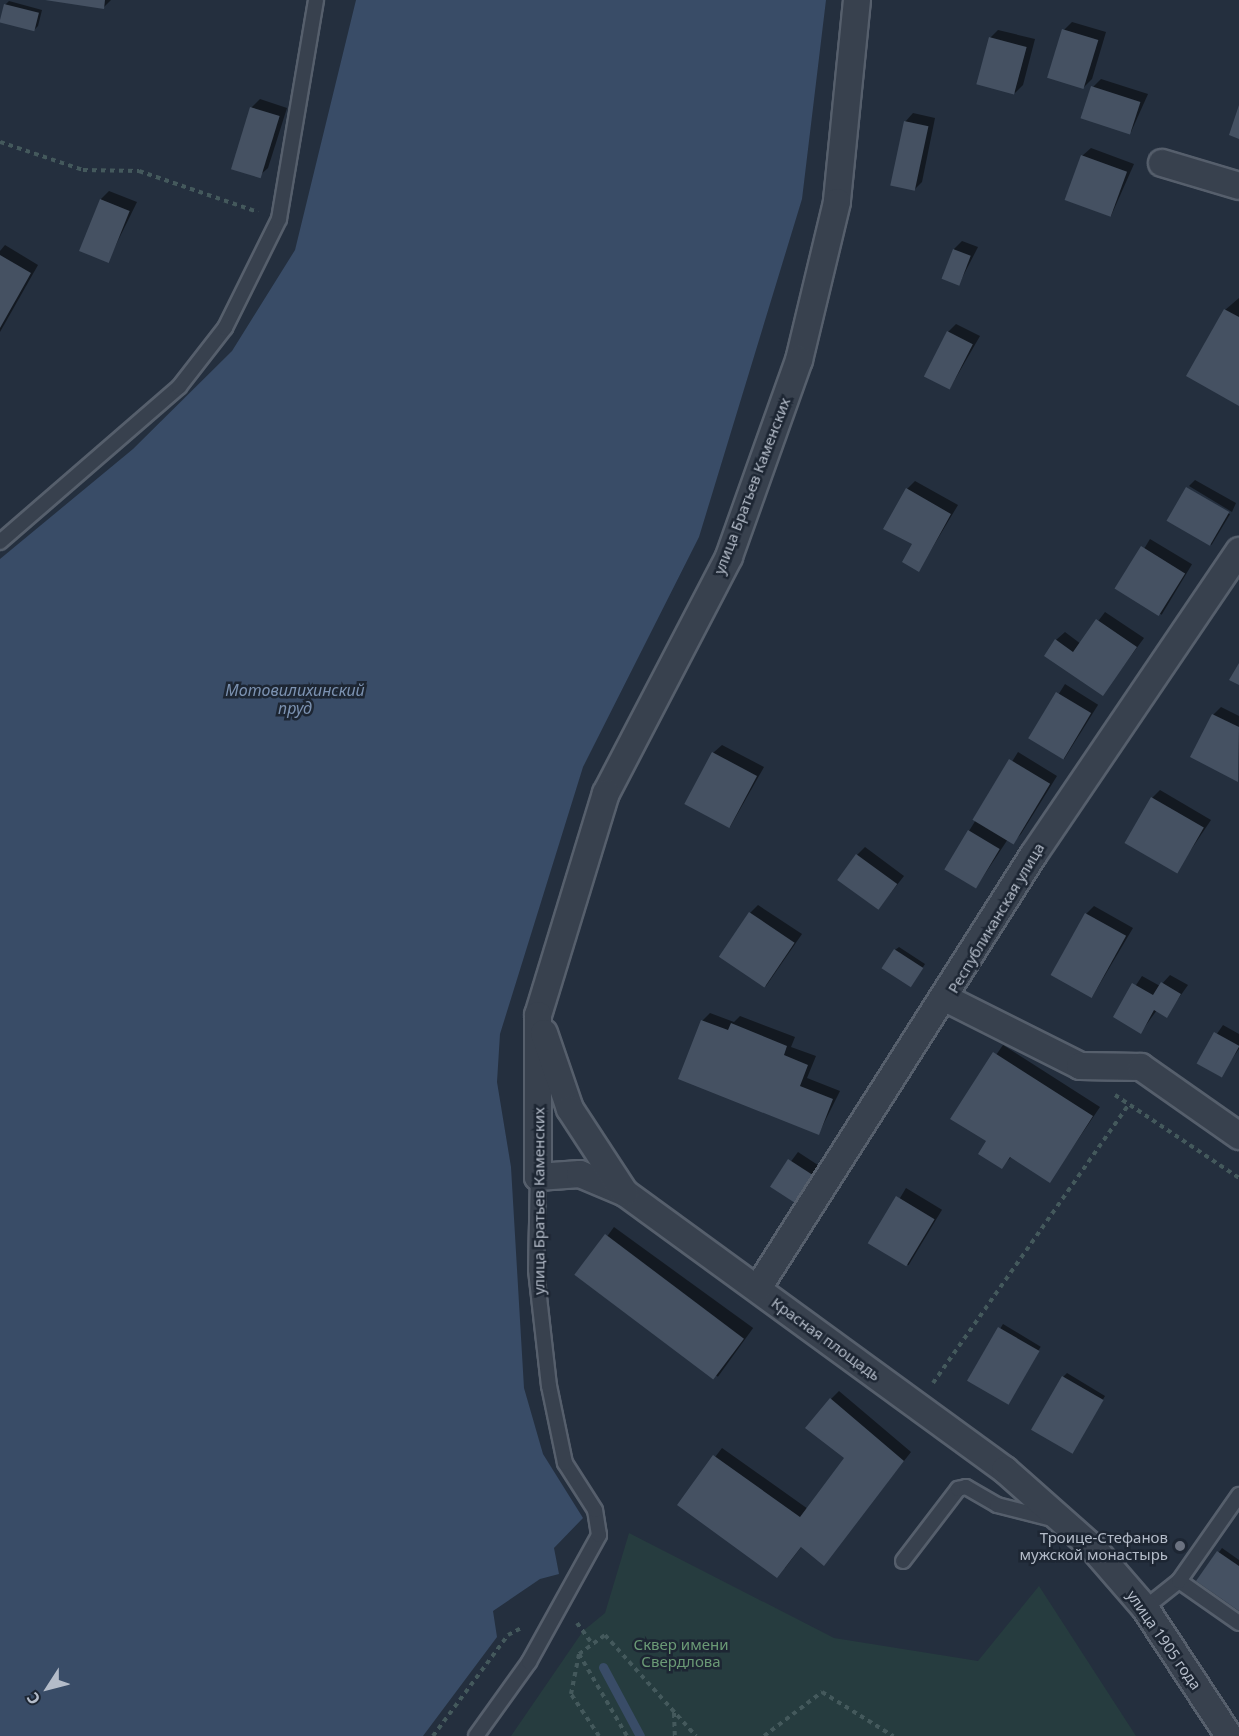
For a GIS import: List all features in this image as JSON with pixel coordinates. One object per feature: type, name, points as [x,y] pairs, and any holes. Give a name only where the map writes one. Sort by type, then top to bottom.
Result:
[{"type":"street","name":"улица Братьев Каменских","points":[[538,1177],[538,1015],[606,793],[729,557],[799,360],[837,202],[857,0]]},
{"type":"street","points":[[1162,163],[1239,186]]},
{"type":"street","name":"Республиканская улица","points":[[758,1288],[947,999],[1034,854],[1239,551]]},
{"type":"street","points":[[947,999],[1080,1066],[1141,1067],[1239,1136]]},
{"type":"street","name":"улица Братьев Каменских","points":[[538,1015],[570,1109],[624,1193]]},
{"type":"street","name":"Красная площадь","points":[[538,1177],[580,1174],[624,1193],[758,1288],[1005,1470],[1093,1548]]},
{"type":"street","name":"улица 1905 года","points":[[1093,1548],[1145,1608],[1229,1736]]},
{"type":"lane","points":[[0,542],[178,387],[225,328],[279,219],[316,0]]},
{"type":"lane","name":"улица Братьев Каменских","points":[[476,1736],[541,1643],[599,1535],[594,1510],[565,1463],[549,1386],[536,1270],[538,1177]]},
{"type":"lane","points":[[903,1561],[958,1489],[966,1487],[996,1505],[1060,1521]]},
{"type":"lane","points":[[1145,1608],[1179,1581],[1239,1495]]},
{"type":"lane","points":[[1179,1581],[1239,1623]]},
{"type":"path","points":[[0,142],[83,170],[139,171],[279,219]]},
{"type":"path","points":[[1080,1066],[1128,1106],[1239,1178]]},
{"type":"path","points":[[915,1404],[1128,1106]]},
{"type":"path","points":[[433,1736],[508,1635],[522,1628]]},
{"type":"path","points":[[599,1736],[571,1694],[579,1654],[605,1635],[696,1736]]},
{"type":"path","points":[[579,1654],[627,1736]]},
{"type":"path","points":[[764,1736],[822,1692],[893,1736]]},
{"type":"path","points":[[674,1713],[675,1736]]},
{"type":"green space","name":"Сквер имени Свердлова","points":[[629,1533],[834,1638],[978,1661],[1039,1586],[1136,1736],[511,1736],[583,1631],[605,1613]]},
{"type":"water","name":"Мотовилихинский пруд","points":[[356,0],[826,0],[802,199],[699,537],[583,767],[500,1034],[497,1082],[511,1167],[524,1388],[543,1454],[583,1518],[554,1548],[559,1574],[540,1579],[493,1611],[497,1637],[423,1736],[0,1736],[0,559],[133,449],[232,351],[295,250]]},
{"type":"building","points":[[45,0],[105,0],[104,9]]},
{"type":"building","points":[[4,4],[39,13],[34,31],[0,23]]},
{"type":"building","points":[[1062,29],[1098,40],[1083,89],[1047,78]]},
{"type":"building","points":[[989,37],[1027,47],[1014,94],[976,84]]},
{"type":"building","points":[[1091,86],[1140,102],[1130,134],[1080,118]]},
{"type":"building","points":[[1239,105],[1239,139],[1229,135]]},
{"type":"building","points":[[250,107],[280,116],[261,178],[231,169]]},
{"type":"building","points":[[904,121],[928,126],[915,191],[890,186]]},
{"type":"building","points":[[1081,155],[1127,172],[1111,217],[1065,200]]},
{"type":"building","points":[[100,199],[130,211],[109,263],[79,251]]},
{"type":"building","points":[[953,249],[971,256],[959,286],[942,279]]},
{"type":"building","points":[[0,255],[31,273],[0,328]]},
{"type":"building","points":[[1224,309],[1239,317],[1239,406],[1186,376]]},
{"type":"building","points":[[947,331],[973,344],[950,390],[924,376]]},
{"type":"building","points":[[1186,487],[1229,512],[1210,546],[1166,521]]},
{"type":"building","points":[[906,488],[951,514],[919,572],[902,562],[912,544],[883,529]]},
{"type":"building","points":[[1141,546],[1185,574],[1159,616],[1115,588]]},
{"type":"building","points":[[1096,619],[1137,647],[1103,696],[1044,656],[1055,639],[1073,652]]},
{"type":"building","points":[[1239,663],[1239,685],[1229,680]]},
{"type":"building","points":[[1056,692],[1091,713],[1063,759],[1028,738]]},
{"type":"building","points":[[1212,714],[1239,727],[1238,782],[1190,757]]},
{"type":"building","points":[[712,752],[757,776],[729,828],[684,804]]},
{"type":"building","points":[[1009,759],[1050,784],[1014,845],[972,820]]},
{"type":"building","points":[[1151,797],[1204,828],[1177,873],[1124,843]]},
{"type":"building","points":[[968,830],[1000,849],[976,888],[944,869]]},
{"type":"building","points":[[856,854],[897,884],[878,910],[837,880]]},
{"type":"building","points":[[749,912],[795,943],[764,988],[719,957]]},
{"type":"building","points":[[1085,913],[1126,936],[1092,998],[1051,975]]},
{"type":"building","points":[[894,949],[923,968],[911,987],[881,968]]},
{"type":"building","points":[[1161,982],[1181,994],[1167,1018],[1154,1010],[1141,1034],[1113,1017],[1132,983],[1153,995]]},
{"type":"building","points":[[701,1020],[728,1030],[731,1023],[787,1046],[784,1055],[808,1065],[800,1086],[833,1099],[819,1135],[678,1079]]},
{"type":"building","points":[[1214,1032],[1239,1046],[1222,1078],[1197,1063]]},
{"type":"building","points":[[993,1052],[1093,1116],[1050,1183],[1010,1157],[1002,1169],[978,1154],[986,1141],[950,1119]]},
{"type":"building","points":[[788,1159],[817,1178],[799,1206],[770,1187]]},
{"type":"building","points":[[896,1196],[935,1219],[906,1266],[868,1243]]},
{"type":"building","points":[[605,1234],[744,1339],[713,1379],[574,1275]]},
{"type":"building","points":[[998,1327],[1040,1351],[1009,1405],[967,1381]]},
{"type":"building","points":[[1062,1376],[1104,1400],[1073,1454],[1031,1430]]},
{"type":"building","points":[[830,1398],[904,1461],[824,1566],[801,1547],[777,1578],[677,1505],[713,1455],[800,1517],[844,1458],[805,1428]]},
{"type":"building","points":[[1217,1551],[1239,1566],[1239,1611],[1196,1581]]},
{"type":"waterway","points":[[603,1667],[640,1736]]},
{"type":"place","name":"Троице-Стефанов мужской монастырь","points":[[1180,1546]]}]
